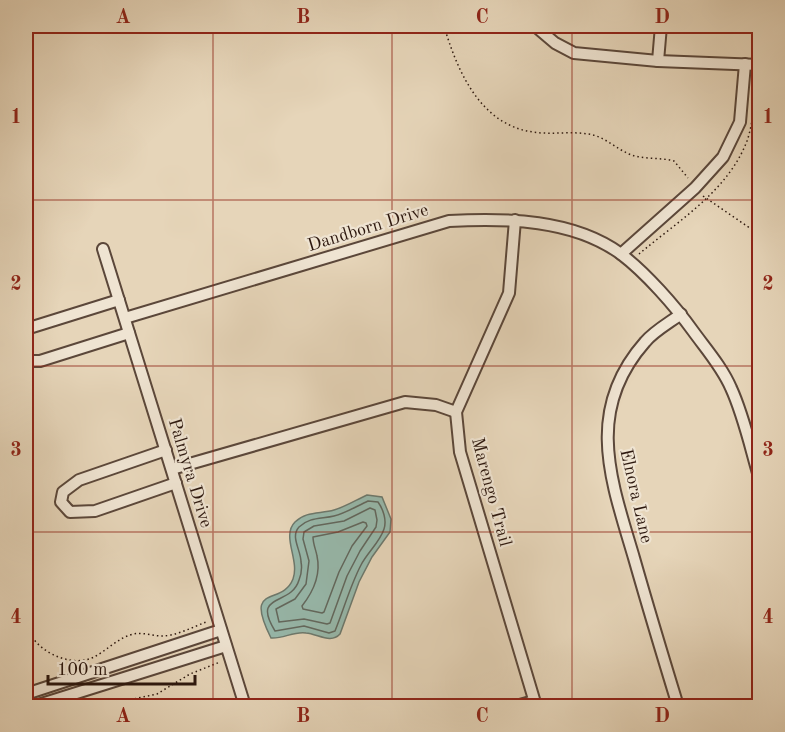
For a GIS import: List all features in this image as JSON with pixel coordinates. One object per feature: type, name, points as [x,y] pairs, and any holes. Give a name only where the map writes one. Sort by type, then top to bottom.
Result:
[{"type":"street","points":[[535,26],[555,43],[574,53],[658,61],[759,65]]},
{"type":"street","points":[[658,61],[661,26]]},
{"type":"street","points":[[621,254],[695,188],[723,157],[740,122],[745,64]]},
{"type":"street","name":"Dandborn Drive","points":[[124,318],[449,221],[515,220],[564,229],[592,238],[621,254],[681,314],[732,388],[759,480]]},
{"type":"street","name":"Marengo Trail","points":[[515,220],[509,293],[456,412],[460,452],[535,704]]},
{"type":"street","name":"Palmyra Drive","points":[[103,249],[245,706]]},
{"type":"street","points":[[26,329],[119,300]]},
{"type":"street","name":"Elnora Lane","points":[[678,706],[615,495],[607,456],[606,432],[615,391],[630,360],[646,340],[681,314]]},
{"type":"street","points":[[26,361],[40,361],[129,333]]},
{"type":"street","points":[[172,469],[405,402],[436,405],[456,412]]},
{"type":"street","points":[[166,450],[79,480],[63,492],[61,501],[70,512],[95,511],[176,483]]},
{"type":"street","points":[[26,694],[221,630]]},
{"type":"street","points":[[35,706],[226,646]]},
{"type":"street","points":[[516,706],[535,704]]},
{"type":"path","points":[[444,26],[462,76],[477,99],[495,115],[516,128],[532,132],[588,134],[609,141],[631,155],[674,161],[695,188],[722,211],[747,225],[759,235]]},
{"type":"water","points":[[367,495],[382,497],[391,519],[390,532],[372,557],[359,582],[340,634],[333,638],[302,633],[271,638],[263,621],[261,609],[267,598],[288,587],[293,579],[295,572],[290,534],[295,522],[308,514],[338,509]]}]
